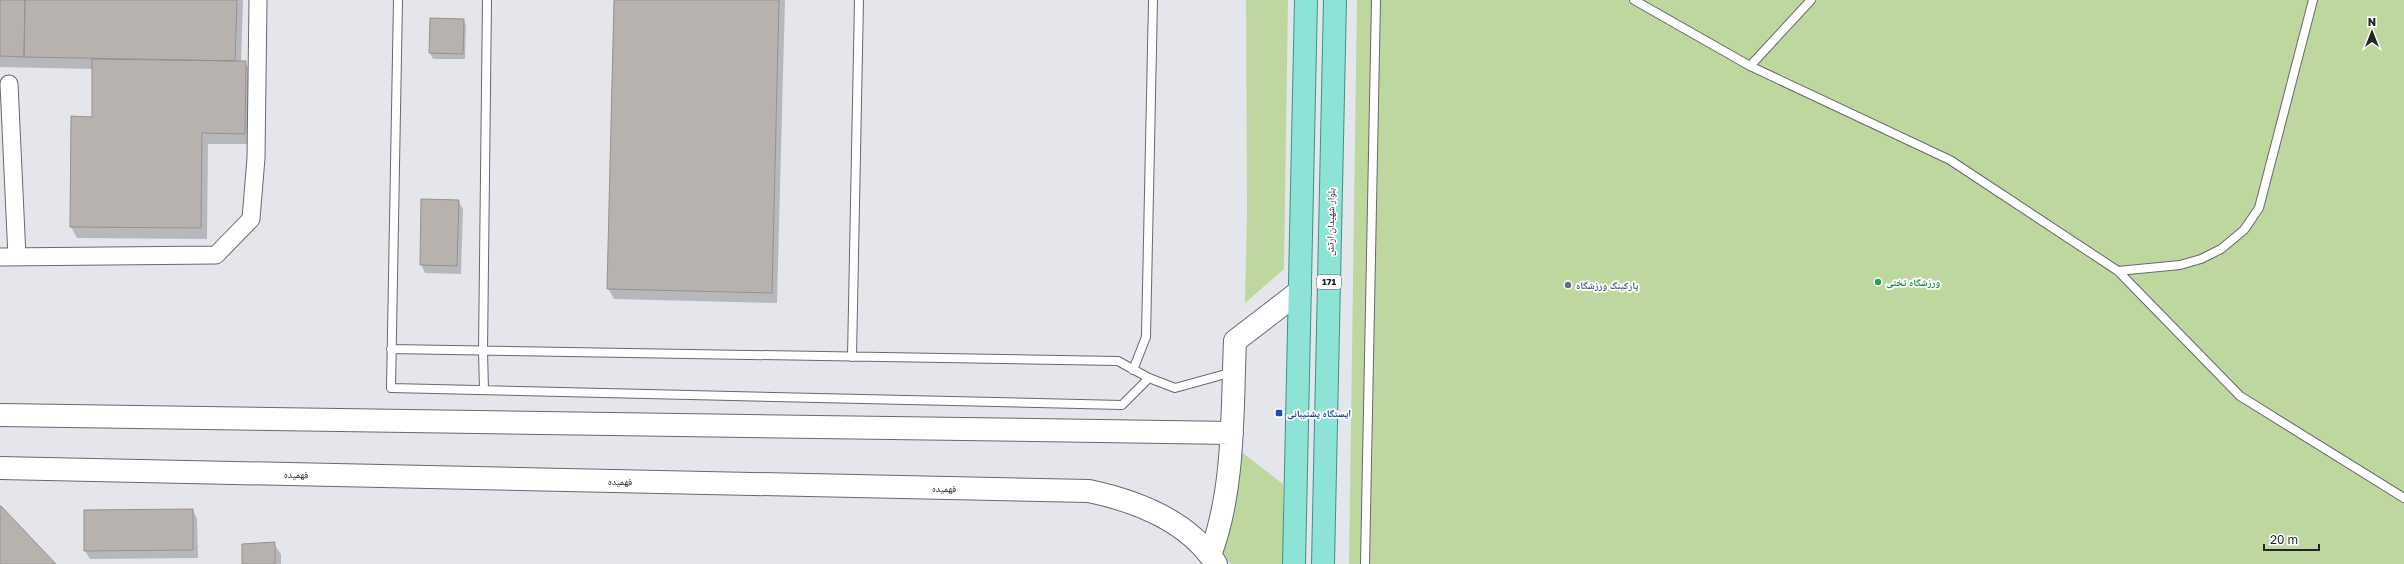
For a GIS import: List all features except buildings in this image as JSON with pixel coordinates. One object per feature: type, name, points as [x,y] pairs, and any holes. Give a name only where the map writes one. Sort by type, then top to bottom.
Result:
[{"type":"main road","points":[[1294,564],[1306,0]]},
{"type":"main road","name":"بلوار شهیدان ارتش","points":[[1322,564],[1335,0]]},
{"type":"main road","points":[[1213,559],[1219,532],[1232,433],[1235,341],[1300,291]]},
{"type":"main road","points":[[0,415],[1232,433]]},
{"type":"main road","name":"فهمیده","points":[[0,468],[1089,491],[1116,496],[1145,508],[1182,528],[1213,559]]},
{"type":"street","points":[[9,84],[8,257],[216,255],[251,219],[256,158],[258,0]]},
{"type":"lane","points":[[398,0],[391,388],[1122,405],[1148,378]]},
{"type":"lane","points":[[484,390],[483,351],[487,0]]},
{"type":"lane","points":[[852,357],[859,0]]},
{"type":"lane","points":[[1133,370],[1146,337],[1154,0]]},
{"type":"lane","points":[[1365,564],[1376,0]]},
{"type":"lane","points":[[1634,0],[1750,66],[1950,160],[2118,271],[2240,396],[2404,498]]},
{"type":"lane","points":[[1750,66],[1811,0]]},
{"type":"lane","points":[[2118,271],[2180,265],[2201,259],[2221,249],[2244,230],[2259,208],[2313,0]]},
{"type":"lane","points":[[391,349],[1118,361],[1148,378],[1175,388],[1233,372]]},
{"type":"green space","points":[[1246,0],[1288,0],[1284,269],[1245,303],[1247,209]]},
{"type":"green space","name":"ورزشگاه تختی","points":[[1357,0],[2404,0],[2404,564],[1349,564]]},
{"type":"green space","points":[[1239,450],[1283,484],[1283,564],[1231,564],[1222,552]]},
{"type":"place","name":"ورزشگاه تختی","points":[[1878,282]]},
{"type":"place","name":"پارکینگ ورزشگاه","points":[[1568,285]]},
{"type":"place","name":"ایستگاه پشتیبانی","points":[[1279,413]]}]
